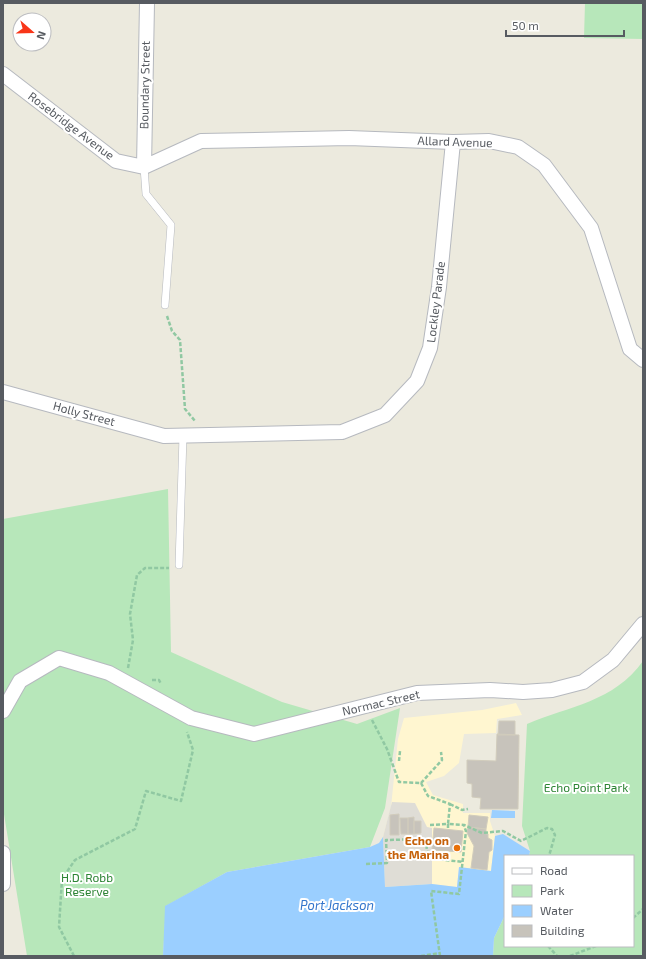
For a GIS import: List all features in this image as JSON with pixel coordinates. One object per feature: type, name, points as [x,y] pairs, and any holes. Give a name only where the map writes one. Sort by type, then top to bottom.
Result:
[{"type":"street","name":"Boundary Street","points":[[144,167],[147,3]]},
{"type":"street","name":"Rosebridge Avenue","points":[[3,74],[116,161],[144,167]]},
{"type":"street","name":"Allard Avenue","points":[[144,167],[201,141],[349,138],[453,142],[489,141],[518,147],[544,165],[591,228],[630,349],[643,360]]},
{"type":"street","name":"Lockley Parade","points":[[164,436],[342,432],[385,415],[417,381],[430,348],[439,287],[453,142]]},
{"type":"street","name":"Holly Street","points":[[3,392],[164,436]]},
{"type":"street","name":"Normac Street","points":[[3,711],[20,681],[59,658],[109,673],[191,718],[254,734],[417,694],[490,690],[523,692],[552,690],[583,682],[613,660],[643,624]]},
{"type":"street","points":[[3,852],[3,884]]},
{"type":"lane","points":[[144,167],[146,194],[171,225],[165,305]]},
{"type":"lane","points":[[179,565],[183,436]]},
{"type":"path","points":[[165,305],[167,321],[172,331],[180,340],[185,409],[198,424],[198,436]]},
{"type":"path","points":[[130,673],[128,667],[133,640],[130,614],[137,575],[145,568],[164,570],[179,565]]},
{"type":"path","points":[[147,679],[159,680],[161,685],[158,695],[163,703]]},
{"type":"path","points":[[366,707],[387,749],[398,782],[421,783]]},
{"type":"path","points":[[74,956],[59,927],[62,880],[75,860],[135,829],[146,791],[181,801],[193,750],[187,729],[191,718]]},
{"type":"path","points":[[399,761],[400,751]]},
{"type":"path","points":[[421,783],[442,760],[441,752]]},
{"type":"path","points":[[421,783],[428,796],[462,810],[468,810]]},
{"type":"path","points":[[448,830],[450,804]]},
{"type":"path","points":[[430,825],[464,825],[482,833],[503,831],[521,841],[547,828],[552,830],[555,836],[549,855]]},
{"type":"path","points":[[421,956],[440,955],[431,891],[460,894],[466,831],[464,825]]},
{"type":"path","points":[[366,864],[387,863],[386,840],[426,839],[427,852],[435,853],[437,859],[463,862]]},
{"type":"path","points":[[634,917],[643,909]]},
{"type":"path","points":[[549,947],[557,956]]},
{"type":"path","points":[[570,956],[593,947]]},
{"type":"shaded area","points":[[516,703],[522,715],[497,719],[496,733],[464,734],[459,763],[444,776],[426,782],[433,795],[463,804],[463,813],[490,813],[490,821],[495,836],[491,871],[459,867],[457,887],[432,884],[385,887],[383,837],[391,807],[398,739],[404,718],[482,710]]},
{"type":"shaded area","points":[[392,802],[415,803],[427,827],[432,828],[432,884],[385,887],[383,837]]},
{"type":"green space","points":[[585,3],[643,3],[643,39],[584,38]]},
{"type":"green space","name":"H.D. Robb Reserve","points":[[168,489],[171,652],[282,702],[357,724],[400,708],[385,808],[370,847],[227,872],[166,906],[163,956],[27,956],[3,808],[3,519]]},
{"type":"green space","name":"Echo Point Park","points":[[643,661],[643,956],[493,956],[494,938],[504,917],[504,947],[634,947],[634,855],[529,855],[530,851],[522,826],[527,724],[575,707],[605,694],[619,686]]},
{"type":"water","points":[[492,810],[515,811],[515,818],[491,818]]},
{"type":"water","name":"Port Jackson","points":[[503,834],[530,851],[529,855],[504,855],[504,917],[494,938],[493,956],[163,956],[165,906],[227,872],[370,847],[379,843],[383,837],[385,887],[432,884],[457,887],[459,867],[491,871],[495,836]]},
{"type":"building","points":[[499,721],[515,721],[515,735],[498,735]]},
{"type":"building","points":[[497,734],[519,735],[518,809],[480,809],[481,798],[472,797],[472,784],[467,783],[467,760],[496,761]]},
{"type":"building","points":[[399,814],[399,835],[390,835],[390,815]]},
{"type":"building","points":[[469,815],[488,817],[486,829],[468,827]]},
{"type":"building","points":[[414,817],[414,834],[408,834],[408,818]]},
{"type":"building","points":[[400,818],[408,818],[408,834],[401,834]]},
{"type":"building","points":[[414,821],[421,821],[421,833],[414,834]]},
{"type":"building","points":[[468,827],[486,829],[488,838],[492,840],[492,850],[489,852],[487,870],[471,868],[474,846],[467,833]]},
{"type":"building","points":[[434,828],[463,831],[461,852],[432,850]]},
{"type":"place","name":"Echo on the Marina","points":[[457,848]]}]
